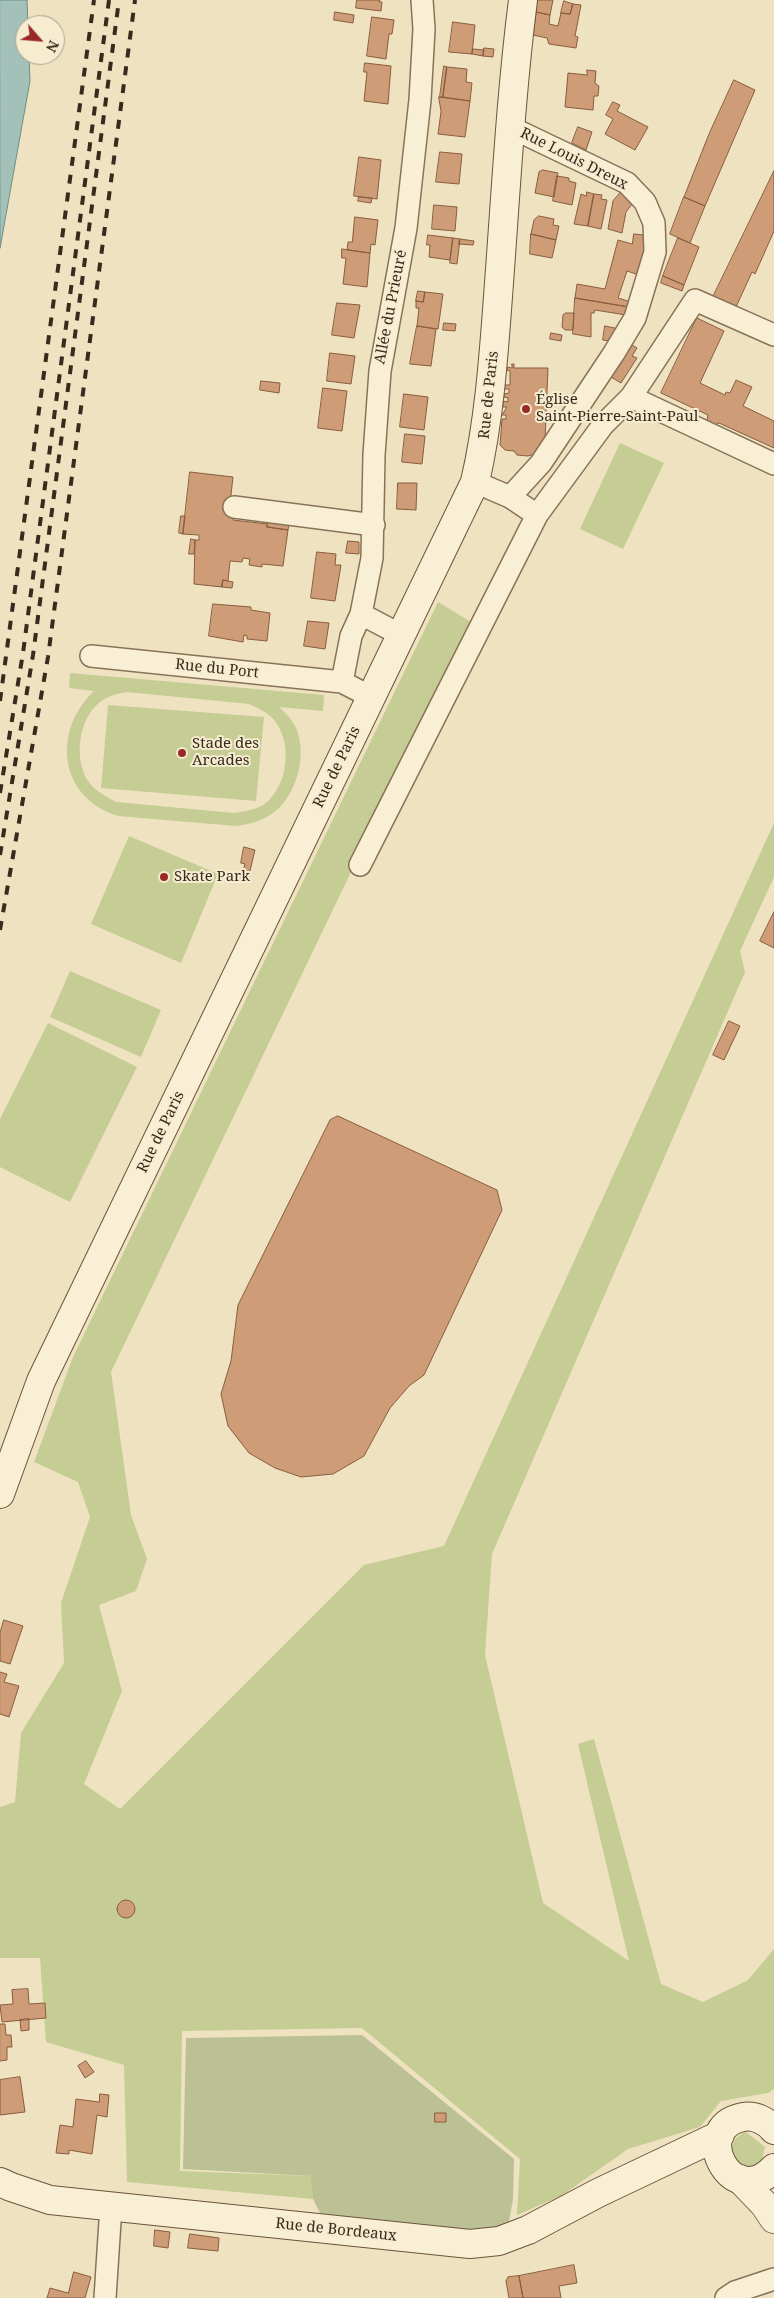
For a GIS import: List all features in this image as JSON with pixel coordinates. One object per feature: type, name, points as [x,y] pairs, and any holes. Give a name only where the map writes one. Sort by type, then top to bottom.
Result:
[{"type":"main road","name":"Rue de Paris","points":[[0,1494],[41,1381],[402,635],[474,482],[484,442],[492,375],[510,127],[524,0]]},
{"type":"main road","name":"Rue de Bordeaux","points":[[0,2182],[11,2188],[50,2200],[470,2244],[499,2241],[528,2230],[598,2192],[720,2135],[731,2122],[747,2117],[768,2118]]},
{"type":"main road","points":[[720,2135],[717,2153],[732,2174],[764,2204],[774,2219]]},
{"type":"main road","name":"Rue de Bordeaux","points":[[658,2165],[695,2164],[758,2179],[774,2168]]},
{"type":"main road","points":[[774,2168],[774,2173]]},
{"type":"street","name":"Allée du Prieuré","points":[[342,682],[350,636],[360,614],[372,558],[374,455],[380,371],[406,228],[420,100],[424,30],[422,0]]},
{"type":"street","name":"Rue Louis Dreux","points":[[510,127],[627,184],[645,202],[654,223],[655,252],[635,318],[541,463],[510,497]]},
{"type":"street","points":[[360,865],[537,515],[603,425],[631,397],[695,300],[774,335]]},
{"type":"street","points":[[631,397],[774,464]]},
{"type":"street","points":[[474,482],[510,497],[537,515]]},
{"type":"street","points":[[234,507],[374,525]]},
{"type":"street","points":[[360,614],[402,635]]},
{"type":"street","name":"Rue du Port","points":[[91,656],[342,682]]},
{"type":"street","points":[[342,682],[371,697]]},
{"type":"street","points":[[105,2298],[111,2206]]},
{"type":"street","points":[[726,2298],[735,2292],[774,2279]]},
{"type":"green space","points":[[620,443],[664,463],[623,549],[580,529]]},
{"type":"green space","points":[[438,602],[471,622],[111,1372],[131,1515],[147,1559],[136,1591],[99,1605],[122,1691],[84,1784],[120,1809],[364,1565],[444,1546],[774,823],[774,877],[740,951],[745,972],[492,1554],[485,1655],[543,1903],[629,1961],[578,1744],[594,1739],[661,1984],[703,2002],[748,1980],[774,1949],[774,2089],[768,2093],[721,2101],[700,2127],[628,2149],[561,2196],[517,2215],[520,2159],[362,2028],[182,2031],[180,2171],[312,2176],[313,2199],[127,2182],[124,2065],[46,2042],[40,1958],[0,1958],[0,1807],[15,1802],[21,1733],[64,1663],[61,1603],[90,1517],[78,1482],[34,1462],[73,1357]]},
{"type":"green space","points":[[70,673],[324,695],[323,711],[279,707],[296,728],[301,749],[299,771],[291,792],[278,809],[258,821],[236,826],[118,816],[98,807],[83,794],[73,779],[68,761],[67,743],[72,725],[81,707],[94,691],[69,688]],"holes":[[[127,692],[249,704],[265,712],[275,720],[285,743],[286,754],[283,775],[274,794],[263,805],[247,811],[234,813],[116,802],[100,793],[88,781],[81,762],[80,740],[86,719],[92,710],[108,697]]]},
{"type":"green space","name":"Stade des Arcades","points":[[108,705],[264,717],[256,801],[101,788]]},
{"type":"green space","points":[[129,836],[218,874],[181,963],[91,924]]},
{"type":"green space","points":[[70,971],[161,1010],[141,1057],[50,1017]]},
{"type":"green space","points":[[48,1023],[137,1067],[70,1202],[0,1167],[0,1119]]},
{"type":"green space","points":[[362,2035],[514,2159],[513,2199],[508,2227],[471,2232],[323,2219],[313,2199],[311,2176],[183,2169],[186,2038]]},
{"type":"green space","points":[[746,2132],[765,2147],[762,2160],[751,2167],[738,2162],[732,2152],[735,2140],[739,2135]]},
{"type":"water","points":[[0,0],[27,0],[28,15],[15,15],[15,65],[29,65],[30,81],[0,248]]},
{"type":"building","points":[[357,0],[380,0],[379,2],[382,2],[381,11],[356,8]]},
{"type":"building","points":[[537,0],[553,0],[550,15],[536,12]]},
{"type":"building","points":[[564,1],[573,4],[570,14],[561,13]]},
{"type":"building","points":[[573,4],[581,5],[575,36],[578,37],[576,48],[549,44],[547,38],[533,35],[536,12],[550,15],[549,24],[558,26],[561,13],[570,14]]},
{"type":"building","points":[[335,12],[354,15],[353,23],[334,20]]},
{"type":"building","points":[[372,17],[394,20],[392,34],[389,34],[386,59],[367,56]]},
{"type":"building","points":[[453,22],[475,25],[472,54],[449,52]]},
{"type":"building","points":[[484,48],[494,49],[493,57],[483,56]]},
{"type":"building","points":[[473,49],[484,50],[483,56],[472,54]]},
{"type":"building","points":[[365,63],[391,66],[388,104],[364,101],[367,72],[364,72]]},
{"type":"building","points":[[444,66],[447,67],[443,97],[440,97]]},
{"type":"building","points":[[447,67],[467,69],[466,82],[472,83],[470,101],[443,97]]},
{"type":"building","points":[[587,70],[596,71],[595,83],[599,86],[598,96],[594,96],[593,110],[565,107],[568,73],[587,75]]},
{"type":"building","points":[[734,80],[755,90],[705,206],[684,197],[709,134]]},
{"type":"building","points":[[439,97],[470,101],[465,137],[438,134],[441,112]]},
{"type":"building","points":[[613,102],[620,105],[617,111],[648,127],[635,150],[605,134],[613,119],[606,115]]},
{"type":"building","points":[[578,127],[592,132],[586,150],[572,143]]},
{"type":"building","points":[[440,152],[462,154],[459,184],[436,182]]},
{"type":"building","points":[[359,157],[381,160],[377,199],[354,196]]},
{"type":"building","points":[[543,170],[558,173],[554,197],[535,193],[539,172]]},
{"type":"building","points":[[774,171],[774,231],[755,274],[752,272],[736,307],[713,297]]},
{"type":"building","points":[[557,176],[569,178],[569,181],[576,183],[572,205],[553,201]]},
{"type":"building","points":[[622,191],[632,204],[626,212],[622,233],[608,229],[613,201]]},
{"type":"building","points":[[587,192],[594,194],[588,226],[574,224],[581,194],[586,196]]},
{"type":"building","points":[[594,194],[602,195],[601,199],[607,200],[601,229],[588,226]]},
{"type":"building","points":[[359,197],[372,198],[371,203],[358,201]]},
{"type":"building","points":[[684,197],[705,206],[690,243],[670,234]]},
{"type":"building","points":[[434,205],[457,207],[455,231],[432,229]]},
{"type":"building","points":[[539,216],[554,219],[553,225],[559,226],[556,240],[531,234],[534,220]]},
{"type":"building","points":[[355,217],[378,220],[375,245],[371,244],[370,253],[347,250],[348,242],[352,242]]},
{"type":"building","points":[[531,234],[556,240],[552,258],[530,254]]},
{"type":"building","points":[[634,234],[644,235],[646,252],[639,275],[627,271],[618,298],[631,302],[629,307],[575,298],[577,284],[605,289],[618,240],[632,244]]},
{"type":"building","points":[[428,235],[453,238],[450,260],[429,257],[430,245],[427,245]]},
{"type":"building","points":[[453,238],[460,239],[457,264],[450,263]]},
{"type":"building","points":[[678,238],[699,247],[684,285],[663,276]]},
{"type":"building","points":[[460,239],[474,241],[473,245],[459,244]]},
{"type":"building","points":[[342,249],[370,253],[367,287],[343,284],[346,258],[342,258]]},
{"type":"building","points":[[663,276],[684,285],[682,291],[661,283]]},
{"type":"building","points":[[418,291],[425,292],[423,302],[416,301]]},
{"type":"building","points":[[425,292],[443,294],[438,329],[417,326],[419,308],[416,308],[416,301],[423,302]]},
{"type":"building","points":[[575,298],[629,307],[626,315],[595,310],[594,313],[591,313],[591,337],[573,334]]},
{"type":"building","points":[[337,303],[360,305],[354,338],[332,335]]},
{"type":"building","points":[[574,313],[573,330],[565,330],[562,327],[563,315]]},
{"type":"building","points":[[697,318],[724,331],[700,383],[725,395],[726,392],[730,393],[736,380],[752,387],[743,406],[774,421],[774,448],[719,423],[715,425],[707,421],[708,415],[661,393]]},
{"type":"building","points":[[444,323],[456,324],[455,331],[443,330]]},
{"type":"building","points":[[417,326],[436,329],[431,366],[410,364]]},
{"type":"building","points":[[605,326],[619,329],[611,341],[603,340]]},
{"type":"building","points":[[551,333],[562,335],[561,341],[550,339]]},
{"type":"building","points":[[632,345],[637,348],[632,356],[637,358],[621,383],[611,377]]},
{"type":"building","points":[[330,353],[355,356],[351,384],[327,381]]},
{"type":"building","name":"Église Saint-Pierre-Saint-Paul","points":[[512,364],[514,364],[514,368],[548,368],[545,441],[538,453],[528,456],[517,455],[514,451],[505,450],[500,445],[502,419],[506,419],[506,415],[502,415],[507,407],[503,407],[503,401],[508,402],[508,398],[504,397],[504,394],[509,393],[509,389],[504,389],[504,385],[510,385],[510,371],[507,370],[507,367],[512,368]]},
{"type":"building","points":[[261,381],[280,383],[279,393],[260,390]]},
{"type":"building","points":[[323,388],[347,391],[342,431],[318,428]]},
{"type":"building","points":[[404,394],[428,397],[424,430],[400,427]]},
{"type":"building","points":[[405,434],[425,436],[422,464],[402,462]]},
{"type":"building","points":[[190,472],[233,477],[229,513],[234,514],[233,520],[267,524],[267,527],[288,530],[283,566],[262,564],[262,567],[249,565],[250,559],[243,558],[242,562],[230,561],[228,581],[223,580],[222,587],[194,584],[195,540],[199,540],[199,535],[183,534]]},
{"type":"building","points":[[398,483],[417,483],[416,510],[397,509]]},
{"type":"building","points":[[181,516],[185,516],[183,534],[179,533]]},
{"type":"building","points":[[268,521],[289,524],[288,530],[267,527]]},
{"type":"building","points":[[191,539],[195,540],[194,554],[189,554]]},
{"type":"building","points":[[348,541],[359,542],[359,554],[346,553]]},
{"type":"building","points":[[317,552],[336,554],[335,565],[341,565],[335,601],[311,598]]},
{"type":"building","points":[[223,580],[233,582],[232,588],[222,587]]},
{"type":"building","points":[[213,604],[251,607],[251,610],[270,613],[267,641],[247,639],[247,636],[244,635],[243,642],[209,636]]},
{"type":"building","points":[[308,621],[329,623],[325,649],[304,646]]},
{"type":"building","points":[[244,847],[255,850],[248,879],[241,878],[245,864],[241,863]]},
{"type":"building","points":[[774,912],[774,948],[760,941]]},
{"type":"building","points":[[729,1021],[740,1026],[724,1060],[713,1055]]},
{"type":"building","points":[[338,1116],[497,1190],[502,1210],[424,1375],[409,1386],[390,1408],[364,1456],[333,1474],[301,1477],[275,1468],[249,1453],[228,1426],[221,1394],[231,1361],[238,1305],[330,1120]]},
{"type":"building","points":[[4,1620],[23,1626],[10,1664],[0,1661],[0,1633]]},
{"type":"building","points":[[0,1672],[7,1674],[4,1682],[19,1686],[9,1717],[0,1714]]},
{"type":"building","points":[[126,1900],[132,1903],[135,1909],[132,1915],[126,1918],[120,1915],[117,1909],[120,1903]]},
{"type":"building","points":[[28,1989],[29,2004],[45,2003],[46,2018],[2,2022],[0,2005],[13,2004],[12,1990]]},
{"type":"building","points":[[29,2019],[29,2030],[21,2031],[20,2020]]},
{"type":"building","points":[[0,2024],[5,2024],[6,2035],[11,2035],[12,2047],[7,2047],[7,2060],[0,2061]]},
{"type":"building","points":[[86,2061],[94,2072],[85,2078],[78,2066]]},
{"type":"building","points":[[20,2077],[25,2112],[0,2115],[0,2080]]},
{"type":"building","points":[[100,2094],[109,2095],[107,2117],[97,2115],[92,2154],[69,2150],[69,2154],[56,2153],[60,2125],[73,2127],[76,2099],[99,2102]]},
{"type":"building","points":[[435,2113],[446,2113],[446,2122],[435,2122]]},
{"type":"building","points":[[155,2230],[170,2232],[168,2248],[154,2246]]},
{"type":"building","points":[[190,2234],[219,2238],[218,2251],[188,2248]]},
{"type":"building","points":[[574,2265],[577,2283],[559,2286],[561,2298],[523,2298],[519,2276]]},
{"type":"building","points":[[74,2272],[91,2277],[85,2298],[47,2298],[50,2288],[68,2293]]},
{"type":"building","points":[[519,2276],[523,2298],[509,2298],[506,2281],[508,2277]]},
{"type":"railway","points":[[0,701],[94,0]]},
{"type":"railway","points":[[0,793],[23,653],[109,0]]},
{"type":"railway","points":[[0,855],[33,655],[119,0]]},
{"type":"railway","points":[[0,930],[48,657],[135,0]]},
{"type":"place","name":"Église Saint-Pierre-Saint-Paul","points":[[526,409]]},
{"type":"place","name":"Stade des Arcades","points":[[182,753]]},
{"type":"place","name":"Skate Park","points":[[164,877]]}]
